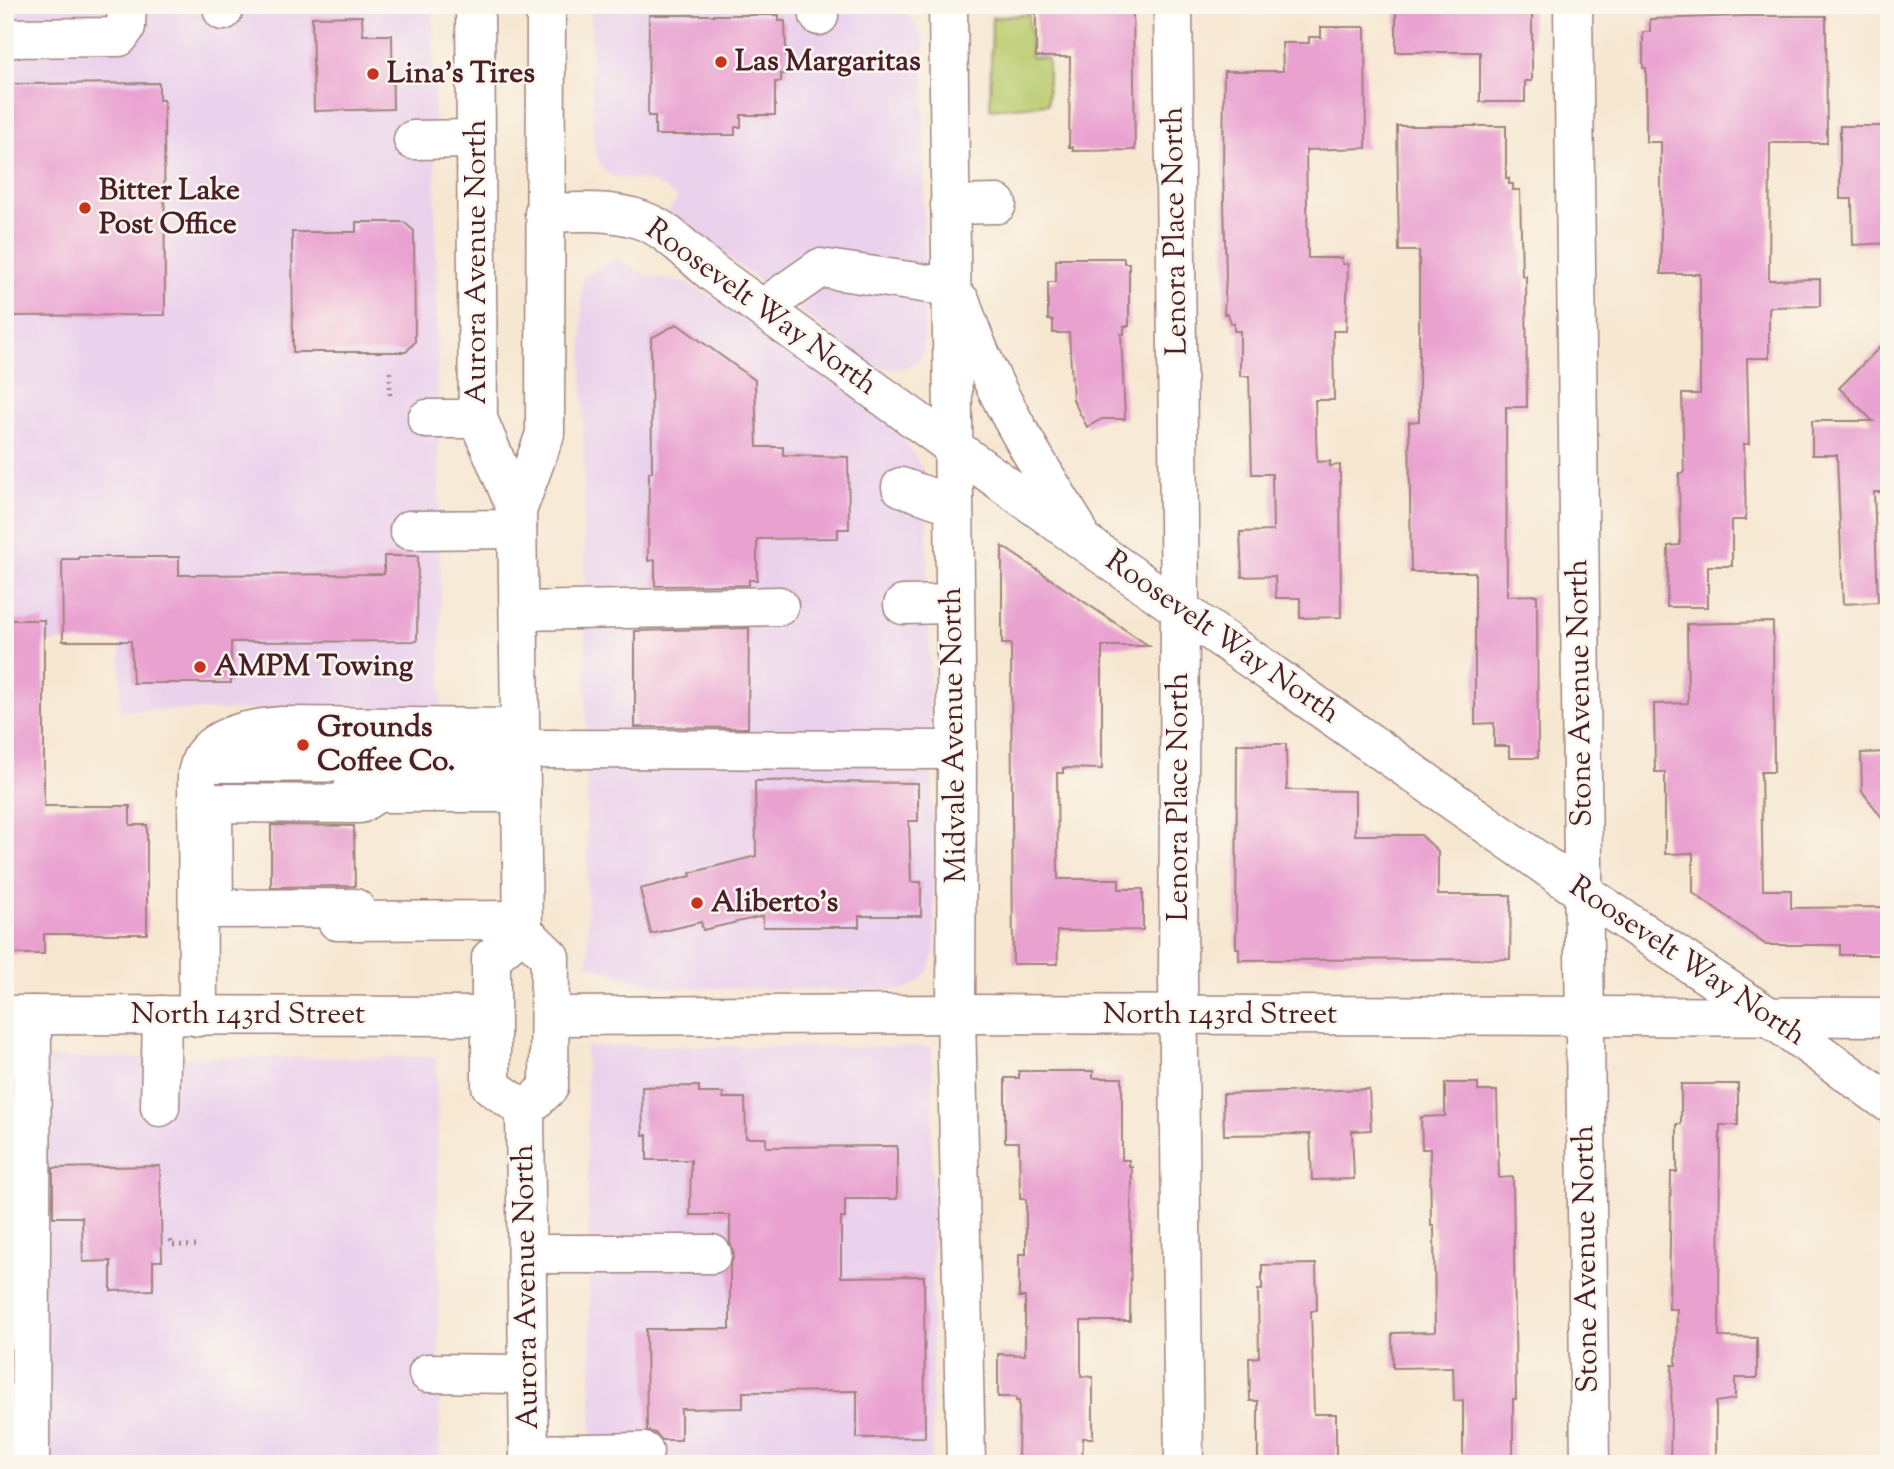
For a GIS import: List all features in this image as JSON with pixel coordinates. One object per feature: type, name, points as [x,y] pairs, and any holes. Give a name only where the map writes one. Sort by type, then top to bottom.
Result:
[{"type":"main road","points":[[5,38],[119,37],[127,27],[127,5]]},
{"type":"main road","name":"Aurora Avenue North","points":[[475,5],[478,419],[517,520]]},
{"type":"main road","name":"Aurora Avenue North","points":[[529,1459],[525,1110],[549,1087],[550,957],[522,926],[517,520],[545,434],[546,5]]},
{"type":"main road","name":"Midvale Avenue North","points":[[948,5],[957,750],[956,1014],[966,1464]]},
{"type":"main road","name":"Lenora Place North","points":[[1173,5],[1180,608],[1179,1016],[1184,1464]]},
{"type":"main road","name":"Stone Avenue North","points":[[1573,5],[1590,1464]]},
{"type":"main road","points":[[413,141],[476,139]]},
{"type":"main road","points":[[950,205],[997,204]]},
{"type":"main road","name":"Roosevelt Way North","points":[[544,212],[629,215],[655,226],[713,273],[1087,544],[1583,892],[1768,1016],[1889,1103]]},
{"type":"main road","points":[[763,308],[820,268],[950,278],[996,392],[1087,544]]},
{"type":"main road","points":[[428,419],[478,419]]},
{"type":"main road","points":[[901,486],[953,505]]},
{"type":"main road","points":[[409,530],[517,520]]},
{"type":"main road","points":[[903,605],[954,604]]},
{"type":"main road","points":[[519,611],[779,606]]},
{"type":"main road","points":[[160,1107],[198,921],[199,779],[203,756],[216,744],[237,734],[258,728],[282,726],[520,758],[957,750]]},
{"type":"main road","points":[[199,779],[377,793],[520,758]]},
{"type":"main road","points":[[362,921],[355,908],[214,909],[213,803],[360,804],[377,793]]},
{"type":"main road","points":[[198,921],[362,921],[522,926]]},
{"type":"main road","name":"Aurora Avenue North","points":[[522,926],[491,958],[491,1086],[525,1110]]},
{"type":"main road","name":"North 143rd Street","points":[[550,1016],[956,1014],[1889,1017]]},
{"type":"main road","points":[[18,1015],[30,1464]]},
{"type":"main road","name":"North 143rd Street","points":[[18,1015],[491,1016]]},
{"type":"main road","points":[[527,1254],[712,1254]]},
{"type":"main road","points":[[428,1373],[528,1374]]},
{"type":"main road","points":[[529,1459],[644,1452]]},
{"type":"path","points":[[390,372],[390,400]]},
{"type":"path","points":[[171,1240],[171,1245],[200,1246]]},
{"type":"shaded area","points":[[5,5],[433,5],[442,711],[120,710],[121,642],[5,642]]},
{"type":"shaded area","points":[[597,5],[898,5],[911,17],[924,40],[924,351],[919,361],[909,367],[897,369],[882,368],[867,362],[668,212],[678,198],[648,181],[612,176],[600,166],[593,138],[591,11]]},
{"type":"shaded area","points":[[617,259],[646,275],[688,284],[714,298],[884,416],[907,443],[923,470],[926,484],[935,949],[930,968],[920,981],[904,990],[669,988],[588,965],[582,294],[583,276]]},
{"type":"shaded area","points":[[586,1046],[932,1047],[932,1464],[592,1464]]},
{"type":"shaded area","points":[[437,1057],[440,1464],[5,1464],[5,1058]]},
{"type":"green space","points":[[1029,14],[1031,57],[1048,59],[1048,104],[990,109],[992,18]]},
{"type":"building","points":[[1396,5],[1532,5],[1532,81],[1525,81],[1525,102],[1480,102],[1480,52],[1396,52]]},
{"type":"building","points":[[1036,10],[1133,10],[1135,150],[1073,151],[1073,147],[1069,147],[1070,57],[1036,57]]},
{"type":"building","points":[[649,15],[779,15],[779,21],[785,21],[787,74],[781,74],[781,82],[775,82],[775,115],[741,115],[741,127],[735,127],[735,135],[655,135],[655,116],[648,116]]},
{"type":"building","points":[[362,16],[363,35],[392,35],[393,109],[314,111],[312,17]]},
{"type":"building","points":[[1826,16],[1827,143],[1770,143],[1769,280],[1820,279],[1820,306],[1769,307],[1769,358],[1747,358],[1749,444],[1744,444],[1746,520],[1732,520],[1732,566],[1708,566],[1708,607],[1667,607],[1668,546],[1680,545],[1679,473],[1684,473],[1682,394],[1700,394],[1700,274],[1661,274],[1661,142],[1646,142],[1643,32],[1650,32],[1650,19]]},
{"type":"building","points":[[1321,27],[1365,27],[1366,148],[1306,150],[1308,258],[1342,258],[1342,264],[1348,264],[1346,331],[1333,331],[1334,400],[1315,400],[1317,462],[1330,461],[1330,466],[1340,465],[1341,617],[1300,618],[1300,598],[1276,598],[1275,576],[1242,577],[1240,532],[1273,531],[1272,474],[1252,474],[1249,376],[1240,376],[1240,331],[1234,331],[1234,323],[1231,323],[1228,314],[1224,314],[1224,71],[1283,71],[1282,43],[1309,43],[1309,37],[1321,37]]},
{"type":"building","name":"Bitter Lake Post Office","points":[[159,83],[159,100],[164,100],[165,315],[5,316],[5,84]]},
{"type":"building","points":[[1397,126],[1506,126],[1506,178],[1509,178],[1509,184],[1513,184],[1513,190],[1520,190],[1522,276],[1526,276],[1527,407],[1506,407],[1507,596],[1537,595],[1538,758],[1509,758],[1509,746],[1494,746],[1494,723],[1475,724],[1475,572],[1411,572],[1409,422],[1419,421],[1419,251],[1399,251]]},
{"type":"building","points":[[1840,126],[1888,126],[1889,243],[1853,245],[1852,199],[1840,199]]},
{"type":"building","points":[[356,222],[404,222],[414,231],[415,342],[406,352],[293,352],[292,232],[356,232]]},
{"type":"building","points":[[1124,258],[1124,263],[1129,263],[1129,326],[1124,326],[1124,334],[1121,334],[1125,419],[1102,419],[1087,427],[1073,400],[1069,333],[1053,333],[1053,320],[1048,320],[1048,282],[1056,282],[1056,260]]},
{"type":"building","points":[[677,324],[755,380],[757,447],[783,447],[783,455],[848,457],[849,529],[838,529],[838,538],[757,539],[757,580],[749,580],[749,585],[655,586],[655,560],[648,561],[649,472],[652,472],[651,338]]},
{"type":"building","points":[[1889,338],[1889,492],[1874,492],[1878,602],[1843,604],[1837,455],[1812,455],[1812,421],[1873,421],[1839,388]]},
{"type":"building","points":[[1002,546],[1149,646],[1102,646],[1102,769],[1063,768],[1063,773],[1057,773],[1058,879],[1119,879],[1119,889],[1143,889],[1143,930],[1057,931],[1058,964],[1013,964],[1011,644],[1002,644]]},
{"type":"building","points":[[384,556],[418,556],[417,641],[231,642],[231,683],[133,683],[131,641],[63,641],[62,559],[179,557],[179,575],[384,574]]},
{"type":"building","points":[[5,620],[44,620],[44,806],[130,806],[130,825],[147,825],[147,934],[44,934],[44,954],[5,954]]},
{"type":"building","points":[[1773,622],[1774,772],[1761,772],[1763,890],[1791,890],[1791,908],[1889,907],[1889,955],[1840,955],[1840,945],[1766,945],[1693,893],[1693,853],[1665,854],[1665,772],[1655,772],[1654,704],[1688,703],[1687,624]]},
{"type":"building","points":[[749,628],[748,728],[635,727],[635,631]]},
{"type":"building","points":[[1237,744],[1286,744],[1287,790],[1355,791],[1355,835],[1421,835],[1438,851],[1438,895],[1511,895],[1510,959],[1239,960],[1239,948],[1236,948]]},
{"type":"building","points":[[1889,752],[1889,827],[1862,791],[1861,753]]},
{"type":"building","points":[[755,781],[918,783],[918,821],[909,821],[911,882],[921,882],[921,916],[859,916],[859,927],[763,927],[763,916],[703,930],[701,922],[651,934],[640,889],[756,856]]},
{"type":"building","points":[[271,825],[354,826],[355,886],[271,887]]},
{"type":"building","points":[[1019,1071],[1093,1071],[1093,1078],[1122,1078],[1122,1160],[1129,1160],[1129,1167],[1132,1167],[1130,1321],[1081,1321],[1081,1376],[1093,1377],[1093,1438],[1083,1438],[1082,1464],[1018,1464],[1019,1401],[1016,1401],[1016,1397],[998,1397],[998,1354],[1025,1355],[1025,1297],[1019,1297],[1019,1254],[1026,1254],[1026,1199],[1020,1199],[1019,1142],[1005,1142],[1005,1078],[1019,1078]]},
{"type":"building","points":[[1445,1083],[1478,1083],[1478,1091],[1497,1091],[1499,1178],[1513,1177],[1516,1399],[1513,1399],[1513,1464],[1463,1464],[1463,1400],[1454,1401],[1453,1367],[1393,1368],[1392,1333],[1435,1332],[1430,1149],[1422,1149],[1421,1117],[1445,1116]]},
{"type":"building","points":[[1681,1084],[1738,1084],[1738,1125],[1720,1125],[1719,1337],[1757,1338],[1757,1378],[1735,1378],[1735,1399],[1716,1402],[1716,1464],[1670,1464],[1672,1365],[1676,1365],[1677,1309],[1669,1309],[1671,1172],[1677,1172],[1677,1124],[1681,1124]]},
{"type":"building","points":[[699,1086],[699,1093],[723,1093],[723,1098],[745,1098],[746,1138],[766,1138],[766,1147],[897,1146],[897,1199],[845,1199],[845,1218],[841,1218],[841,1277],[924,1276],[925,1437],[857,1438],[857,1391],[743,1392],[743,1408],[681,1409],[681,1440],[662,1440],[655,1433],[647,1431],[646,1329],[730,1329],[730,1266],[734,1255],[730,1242],[730,1215],[690,1215],[691,1160],[647,1160],[647,1135],[643,1135],[642,1087]]},
{"type":"building","points":[[1369,1089],[1371,1130],[1352,1131],[1354,1179],[1312,1180],[1310,1134],[1224,1135],[1223,1094]]},
{"type":"building","points":[[160,1166],[162,1261],[153,1261],[153,1290],[111,1291],[111,1261],[83,1262],[82,1217],[53,1217],[53,1168]]},
{"type":"building","points":[[1316,1264],[1317,1310],[1311,1311],[1314,1414],[1336,1414],[1336,1461],[1332,1461],[1332,1464],[1258,1461],[1258,1401],[1250,1401],[1249,1358],[1259,1357],[1258,1290],[1262,1290],[1262,1265]]},
{"type":"place","name":"Las Margaritas","points":[[721,62]]},
{"type":"place","name":"Lina's Tires","points":[[373,74]]},
{"type":"place","name":"Bitter Lake Post Office","points":[[85,208]]},
{"type":"place","name":"AMPM Towing","points":[[200,667]]},
{"type":"place","name":"Grounds Coffee Co.","points":[[303,745]]},
{"type":"place","name":"Aliberto's","points":[[697,903]]}]
